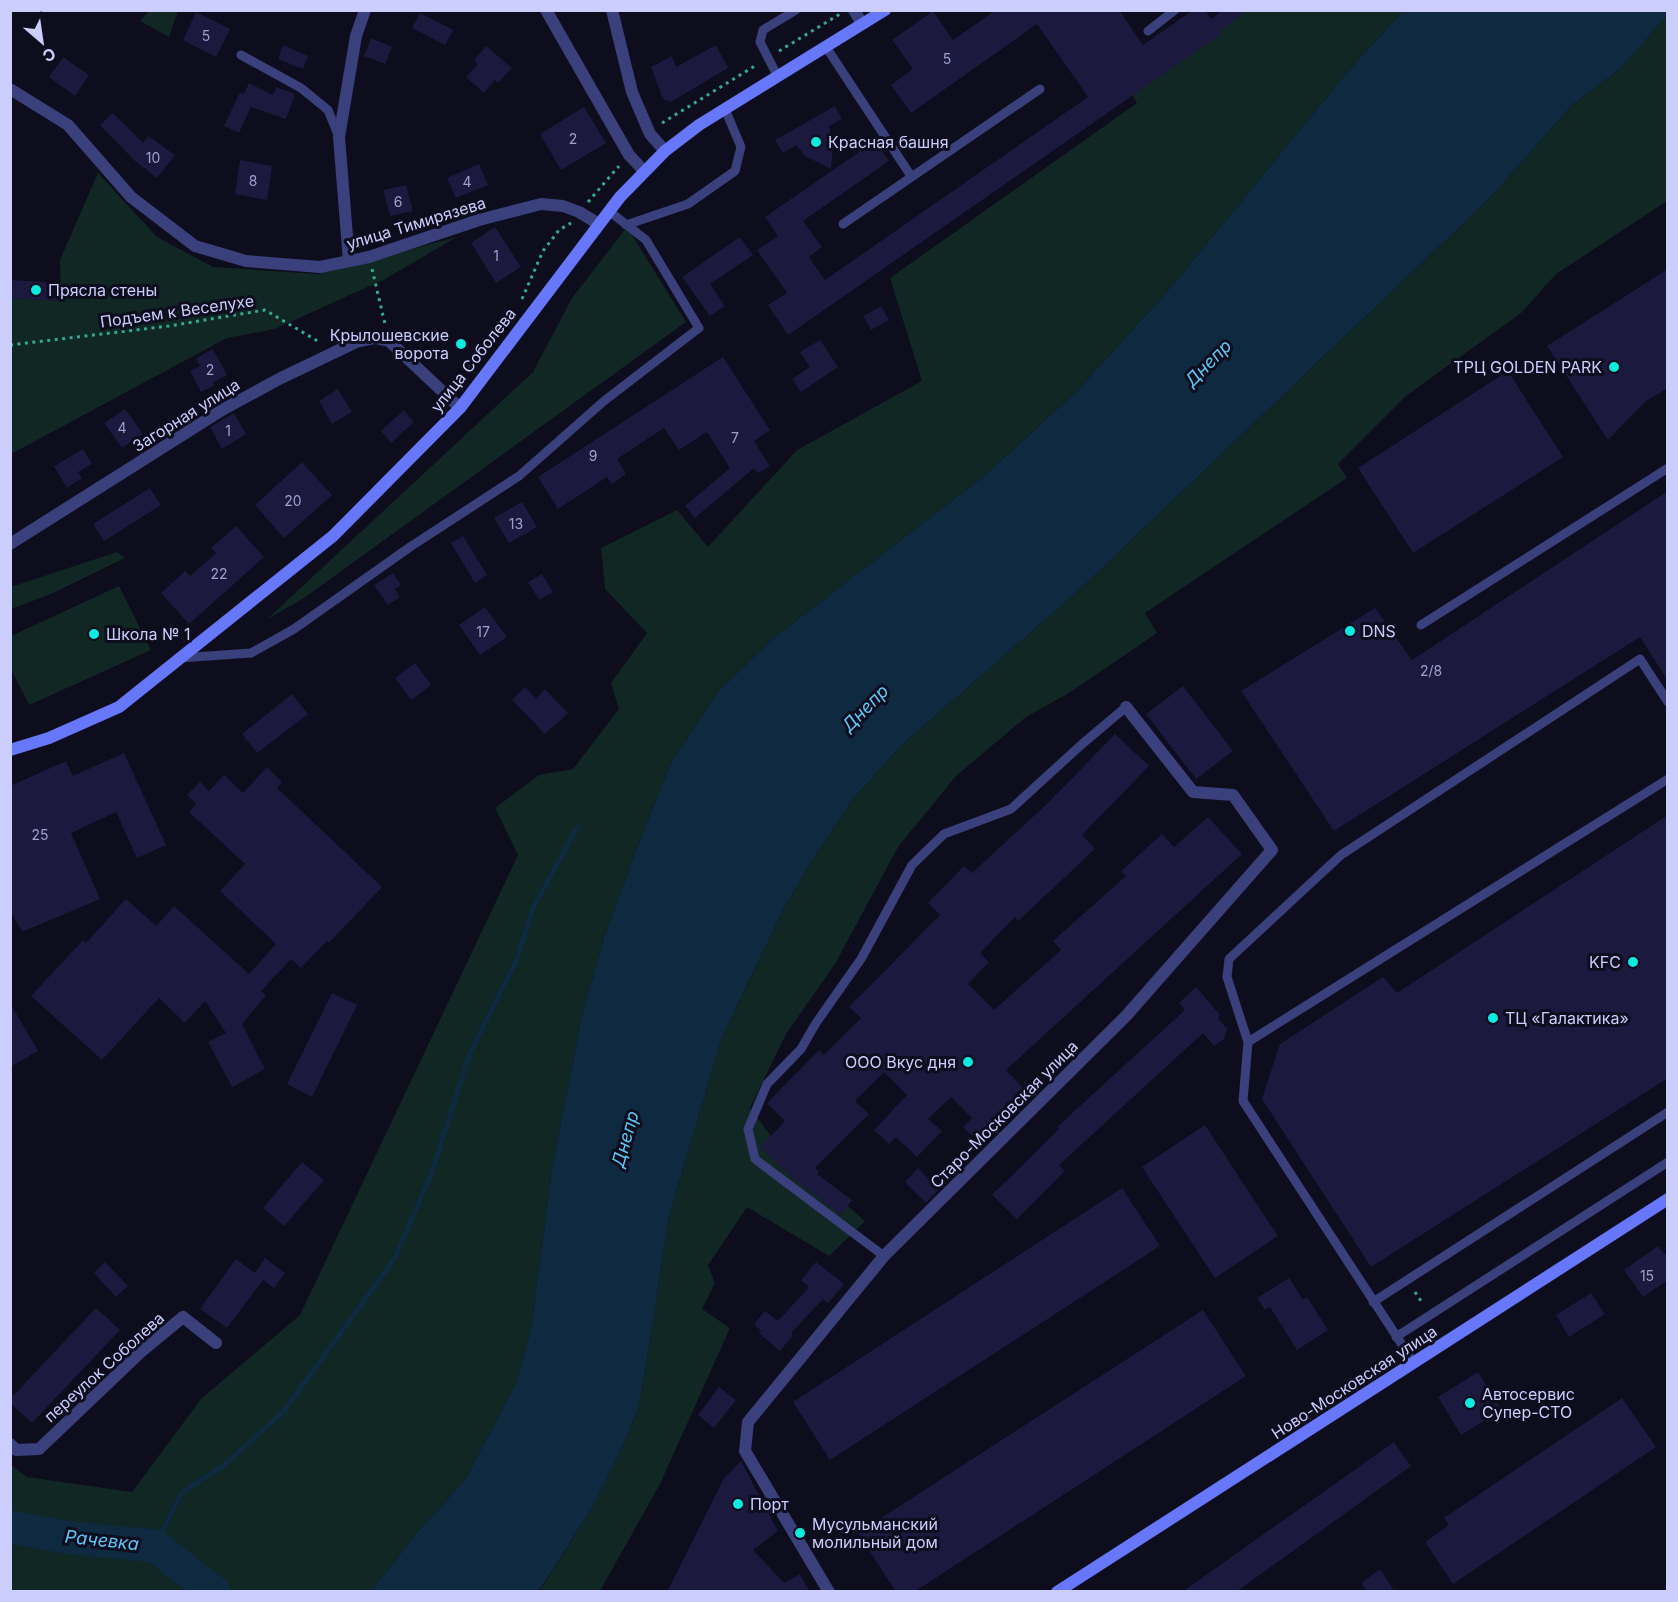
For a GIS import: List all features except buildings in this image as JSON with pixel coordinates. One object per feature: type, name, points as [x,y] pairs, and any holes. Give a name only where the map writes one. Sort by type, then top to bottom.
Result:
[{"type":"main road","name":"улица Соболева","points":[[10,750],[49,738],[119,707],[333,536],[460,408],[609,211],[664,151],[725,109],[885,10]]},
{"type":"main road","name":"Ново-Московская улица","points":[[1057,1592],[1668,1199]]},
{"type":"street","points":[[349,261],[339,137],[356,36],[365,10]]},
{"type":"street","points":[[546,10],[629,154],[644,171]]},
{"type":"street","points":[[612,10],[632,92],[650,134],[664,151]]},
{"type":"street","points":[[854,10],[862,24]]},
{"type":"street","name":"улица Тимирязева","points":[[10,89],[68,126],[131,197],[195,246],[246,261],[320,267],[369,257],[479,220],[541,204],[563,206],[599,224]]},
{"type":"street","name":"Загорная улица","points":[[10,544],[222,410],[356,342],[375,338],[389,340]]},
{"type":"street","points":[[389,340],[460,408]]},
{"type":"street","name":"Старо-Московская улица","points":[[829,1592],[745,1451],[748,1422],[884,1256],[1126,1016],[1272,850],[1233,795],[1193,792],[1126,707]]},
{"type":"street","name":"переулок Соболева","points":[[10,1444],[16,1450],[39,1449],[143,1350],[183,1317],[216,1342]]},
{"type":"lane","points":[[778,76],[760,42],[763,30],[796,10]]},
{"type":"lane","points":[[1148,30],[1175,10]]},
{"type":"lane","points":[[826,47],[910,176]]},
{"type":"lane","points":[[241,55],[301,88],[328,110],[339,137]]},
{"type":"lane","points":[[843,224],[1040,89]]},
{"type":"lane","points":[[626,225],[688,204],[735,171],[741,147],[725,109]]},
{"type":"lane","points":[[180,658],[251,654],[294,629],[410,547],[519,476],[604,401],[699,328],[645,240],[609,211]]},
{"type":"lane","points":[[1421,625],[1668,468]]},
{"type":"lane","points":[[1414,1363],[1243,1101],[1248,1042],[1227,977],[1228,959],[1341,855],[1640,659],[1668,702]]},
{"type":"lane","points":[[884,1256],[755,1159],[748,1129],[767,1084],[801,1049],[816,1023],[861,959],[912,865],[944,834],[1011,809],[1126,707]]},
{"type":"lane","points":[[1248,1042],[1668,779]]},
{"type":"lane","points":[[1373,1302],[1668,1112]]},
{"type":"lane","points":[[1396,1337],[1668,1162]]},
{"type":"path","points":[[369,257],[389,340]]},
{"type":"path","name":"Подъем к Веселухе","points":[[12,346],[169,326],[265,310],[336,351]]},
{"type":"green space","points":[[149,11],[178,11],[169,37],[140,21]]},
{"type":"green space","points":[[1235,11],[1403,11],[1349,70],[1172,286],[1077,391],[983,477],[771,640],[717,693],[671,763],[605,935],[583,1011],[552,1169],[531,1329],[517,1381],[465,1480],[420,1529],[371,1591],[11,1591],[10,1464],[27,1477],[132,1492],[201,1399],[300,1315],[518,855],[495,808],[539,775],[573,769],[619,709],[611,683],[647,633],[605,589],[601,548],[677,510],[708,547],[797,450],[922,381],[890,278],[1137,103],[1129,90]]},
{"type":"green space","points":[[1667,14],[1667,201],[1556,274],[1521,313],[1406,396],[1338,464],[1347,478],[1145,613],[1157,633],[1069,693],[1026,717],[956,776],[898,847],[835,964],[786,1034],[750,1108],[780,1148],[865,1221],[829,1256],[747,1207],[708,1265],[715,1283],[702,1309],[730,1328],[660,1484],[600,1591],[539,1592],[591,1510],[621,1450],[637,1411],[669,1216],[722,1037],[785,906],[852,800],[903,744],[1077,592],[1492,196],[1572,105],[1620,69]]},
{"type":"green space","points":[[98,173],[157,237],[213,267],[318,274],[457,237],[385,279],[275,329],[227,338],[11,454],[10,298],[61,301],[60,260]]},
{"type":"green space","points":[[627,227],[686,322],[304,598],[266,620],[533,372],[572,298]]},
{"type":"green space","points":[[117,552],[125,558],[51,594],[11,609],[11,587]]},
{"type":"green space","points":[[119,586],[151,650],[29,705],[11,669],[11,636]]},
{"type":"water","name":"Днепр","points":[[1667,10],[1668,14],[1620,69],[1572,105],[1492,196],[1077,592],[903,744],[852,800],[785,906],[722,1037],[669,1216],[637,1411],[621,1450],[591,1510],[539,1591],[371,1591],[420,1529],[465,1480],[517,1381],[531,1329],[552,1169],[583,1011],[605,935],[671,763],[717,693],[771,640],[983,477],[1077,391],[1172,286],[1349,70],[1403,11]]},
{"type":"waterway","points":[[155,1546],[182,1492],[223,1466],[284,1411],[395,1258],[430,1177],[470,1053],[517,959],[533,908],[578,826]]},
{"type":"waterway","name":"Рачевка","points":[[10,1527],[71,1538],[155,1546],[214,1592]]},
{"type":"place","name":"Красная башня","points":[[816,142]]},
{"type":"place","name":"Прясла стены","points":[[36,290]]},
{"type":"place","name":"Крылошевские ворота","points":[[461,344]]},
{"type":"place","name":"ТРЦ GOLDEN PARK","points":[[1614,367]]},
{"type":"place","name":"DNS","points":[[1350,631]]},
{"type":"place","name":"Школа № 1","points":[[94,634]]},
{"type":"place","name":"KFC","points":[[1633,962]]},
{"type":"place","name":"ТЦ «Галактика»","points":[[1493,1018]]},
{"type":"place","name":"ООО Вкус дня","points":[[968,1062]]},
{"type":"place","name":"Автосервис Супер-СТО","points":[[1470,1403]]},
{"type":"place","name":"Порт","points":[[738,1504]]},
{"type":"place","name":"Мусульманский молильный дом","points":[[800,1533]]}]
